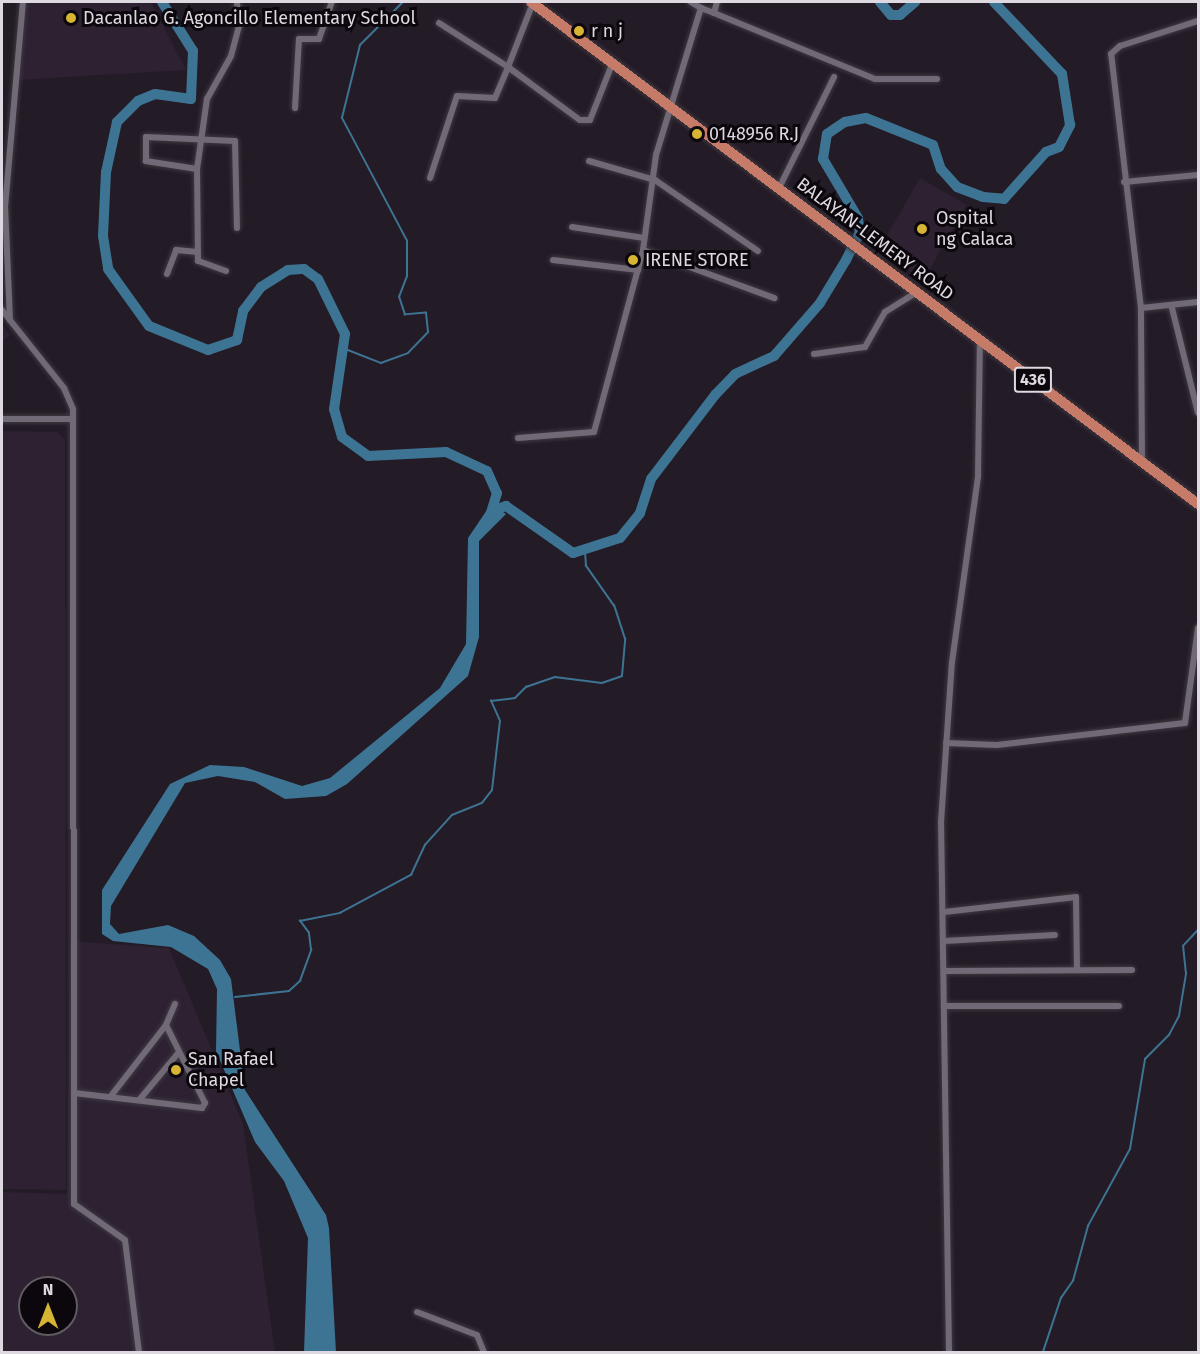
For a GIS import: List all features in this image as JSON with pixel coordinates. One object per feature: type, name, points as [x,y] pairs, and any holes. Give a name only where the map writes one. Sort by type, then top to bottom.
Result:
[{"type":"main road","name":"BALAYAN-LEMERY ROAD","points":[[532,2],[1198,504]]},
{"type":"street","points":[[10,320],[5,207],[23,2]]},
{"type":"street","points":[[226,271],[202,266],[198,252],[197,169],[199,138],[207,99],[231,56],[239,26],[237,2]]},
{"type":"street","points":[[295,108],[299,39],[319,39],[332,2]]},
{"type":"street","points":[[430,178],[453,101],[464,93],[495,98],[532,2]]},
{"type":"street","points":[[692,2],[701,8],[875,79],[937,79]]},
{"type":"street","points":[[714,13],[717,2]]},
{"type":"street","points":[[518,438],[594,432],[644,250],[644,238],[669,105],[701,8]]},
{"type":"street","points":[[1142,462],[1140,308],[1124,182],[1121,99],[1111,54],[1120,46],[1198,21]]},
{"type":"street","points":[[440,23],[508,67],[580,120],[590,120],[613,62]]},
{"type":"street","points":[[779,188],[834,77]]},
{"type":"street","points":[[197,169],[146,161],[146,137],[235,141],[237,228]]},
{"type":"street","points":[[589,161],[655,180],[758,251]]},
{"type":"street","points":[[1124,182],[1198,175]]},
{"type":"street","points":[[572,227],[644,238]]},
{"type":"street","points":[[167,274],[176,250],[198,252]]},
{"type":"street","points":[[644,250],[774,298]]},
{"type":"street","points":[[553,260],[638,270]]},
{"type":"street","points":[[814,354],[865,346],[885,312],[917,292]]},
{"type":"street","points":[[1140,308],[1172,308],[1198,302]]},
{"type":"street","points":[[1172,308],[1198,413]]},
{"type":"street","points":[[2,310],[64,388],[73,419],[74,1204],[125,1240],[139,1353]]},
{"type":"street","points":[[949,1353],[944,941],[945,743],[978,476],[980,340]]},
{"type":"street","points":[[2,419],[73,419]]},
{"type":"street","points":[[945,743],[997,745],[1185,723],[1198,628]]},
{"type":"street","points":[[944,912],[1076,897],[1077,968]]},
{"type":"street","points":[[944,941],[1055,935]]},
{"type":"street","points":[[945,971],[1077,968],[1132,970]]},
{"type":"street","points":[[111,1096],[166,1025],[175,1004]]},
{"type":"street","points":[[945,1006],[1119,1006]]},
{"type":"street","points":[[74,1093],[204,1107],[166,1025]]},
{"type":"street","points":[[140,1099],[179,1052]]},
{"type":"street","points":[[417,1312],[469,1330],[484,1353]]},
{"type":"shaded area","points":[[26,2],[151,2],[186,70],[18,80]]},
{"type":"shaded area","name":"Ospital ng Calaca","points":[[920,178],[967,205],[924,279],[877,252]]},
{"type":"shaded area","points":[[2,324],[10,335],[2,341]]},
{"type":"shaded area","points":[[2,431],[57,432],[65,440],[66,1190],[2,1189]]},
{"type":"shaded area","points":[[70,941],[169,948],[243,1124],[275,1352],[2,1352],[2,1192],[67,1194]]},
{"type":"water","points":[[491,504],[506,514],[479,541],[479,637],[468,676],[347,784],[326,796],[285,799],[255,782],[218,776],[185,783],[111,906],[110,924],[119,934],[168,925],[194,936],[220,960],[231,979],[245,1090],[326,1215],[329,1228],[336,1352],[304,1352],[308,1238],[284,1181],[255,1142],[216,1051],[217,989],[208,969],[171,947],[113,941],[102,934],[102,890],[170,784],[210,765],[244,767],[302,786],[330,778],[440,688],[466,644],[468,538]]},
{"type":"waterway","points":[[162,2],[193,51],[191,99],[155,94],[138,101],[117,122],[106,172],[103,236],[108,269],[149,326],[208,350],[237,340],[243,311],[261,287],[288,270],[304,269],[318,279],[345,334],[334,409],[342,437],[368,456],[446,452],[487,471],[497,493],[489,519]]},
{"type":"waterway","points":[[343,348],[381,363],[408,353],[428,332],[426,313],[405,315],[399,297],[407,276],[407,241],[342,118],[360,45],[403,2]]},
{"type":"waterway","points":[[880,2],[891,15],[900,15],[915,2]]},
{"type":"waterway","points":[[492,511],[506,506],[573,553],[620,538],[640,513],[651,479],[715,395],[735,374],[774,356],[820,303],[846,260],[860,233],[858,218],[823,159],[827,134],[845,122],[866,118],[933,145],[941,169],[957,187],[983,197],[1004,199],[1046,152],[1059,147],[1070,125],[1062,74],[994,2]]},
{"type":"waterway","points":[[235,997],[289,991],[300,981],[311,950],[309,933],[300,921],[340,913],[411,875],[425,845],[452,815],[482,803],[492,790],[500,721],[491,701],[515,698],[526,687],[555,677],[602,683],[622,676],[625,639],[614,606],[586,566],[585,551]]},
{"type":"waterway","points":[[1043,1352],[1061,1298],[1073,1281],[1088,1226],[1130,1149],[1145,1059],[1169,1035],[1179,1016],[1186,974],[1183,946],[1198,930]]},
{"type":"place","name":"Dacanlao G. Agoncillo Elementary School","points":[[71,18]]},
{"type":"place","name":"r n j","points":[[579,31]]},
{"type":"place","name":"0148956 R.J","points":[[697,134]]},
{"type":"place","name":"Ospital ng Calaca","points":[[922,229]]},
{"type":"place","name":"IRENE STORE","points":[[633,260]]},
{"type":"place","name":"San Rafael Chapel","points":[[176,1070]]}]
